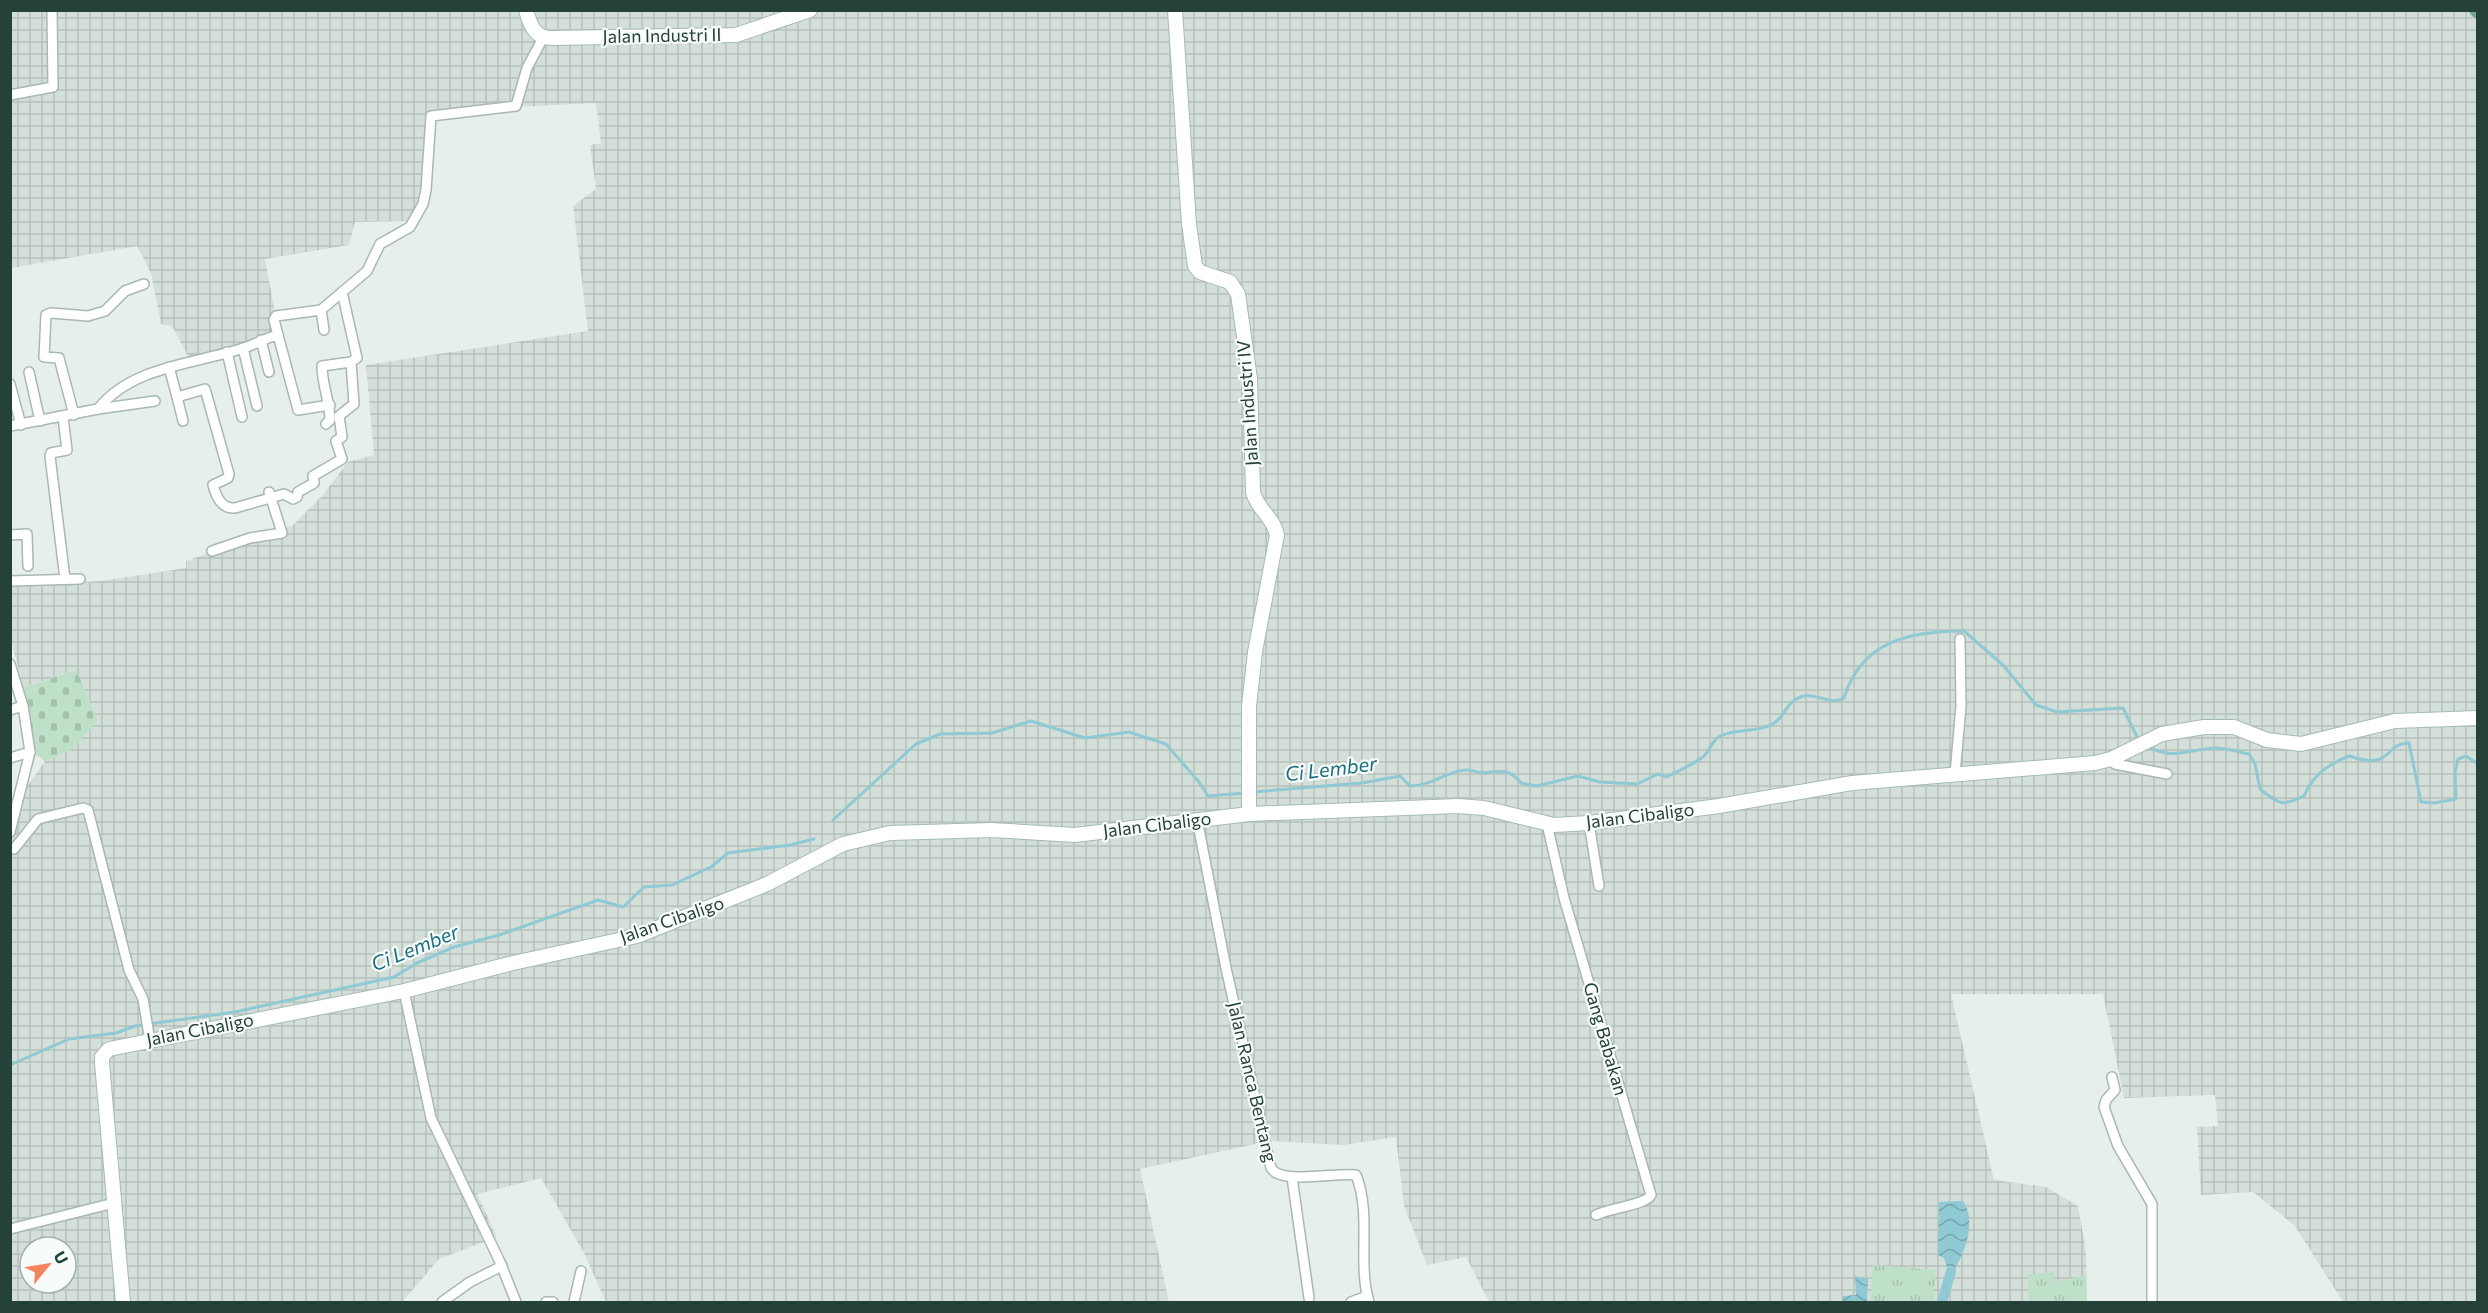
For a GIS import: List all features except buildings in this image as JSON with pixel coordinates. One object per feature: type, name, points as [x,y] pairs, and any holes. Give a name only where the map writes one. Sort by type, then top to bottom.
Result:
[{"type":"main road","points":[[526,10],[530,24],[543,38]]},
{"type":"main road","name":"Jalan Industri II","points":[[543,38],[736,35],[810,10]]},
{"type":"main road","name":"Jalan Industri IV","points":[[1175,10],[1189,224],[1195,266],[1200,272],[1230,282],[1239,294],[1250,379],[1253,492],[1260,508],[1276,527],[1278,535],[1255,652],[1249,706],[1249,814]]},
{"type":"main road","name":"Jalan Cibaligo","points":[[123,1302],[102,1057],[109,1049],[149,1035],[404,991],[513,963],[637,936],[767,885],[843,844],[867,838],[890,833],[991,830],[1075,836],[1249,814],[1458,806],[1484,808],[1547,824],[1589,823],[1719,806],[1852,783],[2095,763],[2111,759],[2162,734],[2204,727],[2234,728],[2267,740],[2301,744],[2395,721],[2478,718]]},
{"type":"street","points":[[10,95],[53,87],[52,10]]},
{"type":"street","points":[[330,405],[297,410],[278,335],[276,316],[321,310],[367,271],[374,253],[410,226],[423,204],[431,116],[516,106],[527,68],[543,38]]},
{"type":"street","points":[[74,415],[59,358],[44,357],[46,315],[51,313],[88,316],[105,311],[125,291],[144,284]]},
{"type":"street","points":[[326,424],[330,420],[330,405],[323,382],[322,366],[351,362],[357,358],[342,292]]},
{"type":"street","points":[[321,310],[324,330]]},
{"type":"street","points":[[98,410],[109,395],[170,367],[243,348],[278,335]]},
{"type":"street","points":[[261,340],[269,372]]},
{"type":"street","points":[[243,348],[257,406]]},
{"type":"street","points":[[227,352],[242,417]]},
{"type":"street","points":[[177,397],[205,389],[229,474],[228,478],[213,484],[221,503],[230,509],[270,495],[284,494],[290,499],[297,497],[298,492],[315,482],[313,476],[342,460],[336,441],[342,437],[340,414],[354,404],[351,362]]},
{"type":"street","points":[[170,367],[183,420]]},
{"type":"street","points":[[29,372],[40,421]]},
{"type":"street","points":[[10,384],[21,425]]},
{"type":"street","points":[[10,426],[155,401]]},
{"type":"street","points":[[63,417],[67,450],[51,453],[50,456],[65,579]]},
{"type":"street","points":[[212,551],[250,538],[282,533],[270,495]]},
{"type":"street","points":[[10,535],[27,534],[28,566]]},
{"type":"street","points":[[10,580],[80,579]]},
{"type":"street","points":[[1955,774],[1960,706],[1959,639]]},
{"type":"street","points":[[10,664],[23,706],[30,752],[14,795],[10,832]]},
{"type":"street","points":[[10,710],[23,706]]},
{"type":"street","points":[[10,758],[30,752]]},
{"type":"street","points":[[2111,759],[2115,764],[2167,774]]},
{"type":"street","points":[[10,848],[14,849],[38,819],[86,808],[129,970],[142,999],[149,1035]]},
{"type":"street","name":"Jalan Ranca Bentang","points":[[1197,819],[1262,1134],[1273,1172],[1292,1177],[1356,1176],[1363,1218],[1368,1299]]},
{"type":"street","points":[[1589,823],[1599,886]]},
{"type":"street","name":"Gang Babakan","points":[[1547,824],[1564,898],[1651,1195],[1644,1202],[1605,1210],[1596,1215]]},
{"type":"street","points":[[404,991],[431,1118],[502,1266],[516,1302]]},
{"type":"street","points":[[2112,1077],[2115,1090],[2106,1100],[2104,1107],[2118,1146],[2152,1204],[2152,1302]]},
{"type":"street","points":[[1292,1177],[1309,1298]]},
{"type":"street","points":[[10,1229],[114,1203]]},
{"type":"street","points":[[442,1302],[470,1282],[502,1266]]},
{"type":"street","points":[[574,1302],[581,1271]]},
{"type":"street","points":[[1351,1302],[1368,1299]]},
{"type":"street","points":[[546,1302],[553,1302]]},
{"type":"shaded area","points":[[11,11],[2477,11],[2477,1302],[2343,1302],[2295,1226],[2253,1192],[2201,1195],[2197,1127],[2218,1126],[2215,1095],[2124,1098],[2103,994],[1951,994],[1994,1180],[2046,1187],[2078,1206],[2086,1251],[2087,1302],[1489,1302],[1466,1257],[1427,1265],[1404,1206],[1396,1137],[1344,1145],[1269,1141],[1140,1169],[1169,1302],[606,1302],[584,1253],[541,1178],[477,1194],[497,1237],[439,1259],[402,1302],[11,1302],[10,856],[19,798],[45,761],[70,751],[75,670],[23,688],[11,639],[11,586],[101,581],[186,568],[186,561],[293,525],[322,496],[348,462],[374,455],[366,365],[588,331],[573,206],[596,189],[590,145],[601,143],[596,103],[429,111],[423,189],[420,203],[409,221],[355,222],[349,245],[265,259],[274,308],[271,319],[275,333],[244,345],[189,358],[172,326],[161,324],[151,273],[137,246],[11,268]]},
{"type":"green space","points":[[76,670],[98,721],[70,751],[45,761],[32,752],[23,688]]},
{"type":"green space","points":[[1873,1265],[1935,1270],[1934,1302],[1870,1302]]},
{"type":"green space","points":[[2054,1272],[2055,1282],[2086,1275],[2087,1302],[2029,1302],[2028,1274]]},
{"type":"water","points":[[1963,1201],[1969,1218],[1968,1237],[1962,1256],[1953,1272],[1948,1270],[1944,1258],[1938,1255],[1939,1202]]},
{"type":"water","points":[[1855,1276],[1868,1279],[1867,1302],[1843,1302],[1843,1296],[1856,1295]]},
{"type":"waterway","name":"Ci Lember","points":[[1253,792],[1362,783],[1400,776],[1410,786],[1467,770],[1509,773],[1521,783],[1537,786],[1578,776],[1600,782],[1637,784],[1658,774],[1666,777],[1694,763],[1705,755],[1720,736],[1762,728],[1774,723],[1798,698],[1814,696],[1834,701],[1844,698],[1862,663],[1875,652],[1890,643],[1925,633],[1964,631],[2003,665],[2036,705],[2057,712],[2123,708],[2139,741]]},
{"type":"waterway","name":"Ci Lember","points":[[833,820],[916,744],[940,734],[992,733],[1031,721],[1085,738],[1129,732],[1166,744],[1208,796],[1246,793]]},
{"type":"waterway","name":"Ci Lember","points":[[2146,746],[2165,753],[2216,748],[2249,754],[2255,764],[2260,789],[2276,801],[2285,803],[2304,796],[2316,776],[2341,759],[2349,756],[2363,760],[2381,759],[2401,744],[2409,743],[2421,802],[2434,803],[2456,799],[2455,772],[2458,759],[2466,756],[2478,764]]},
{"type":"waterway","name":"Ci Lember","points":[[10,1065],[69,1039],[116,1033],[135,1026],[235,1012],[394,977],[417,963],[454,947],[499,935],[598,900],[623,907],[644,887],[672,885],[711,867],[728,853],[790,845],[814,839]]},
{"type":"waterway","points":[[1942,1302],[1951,1271]]}]
